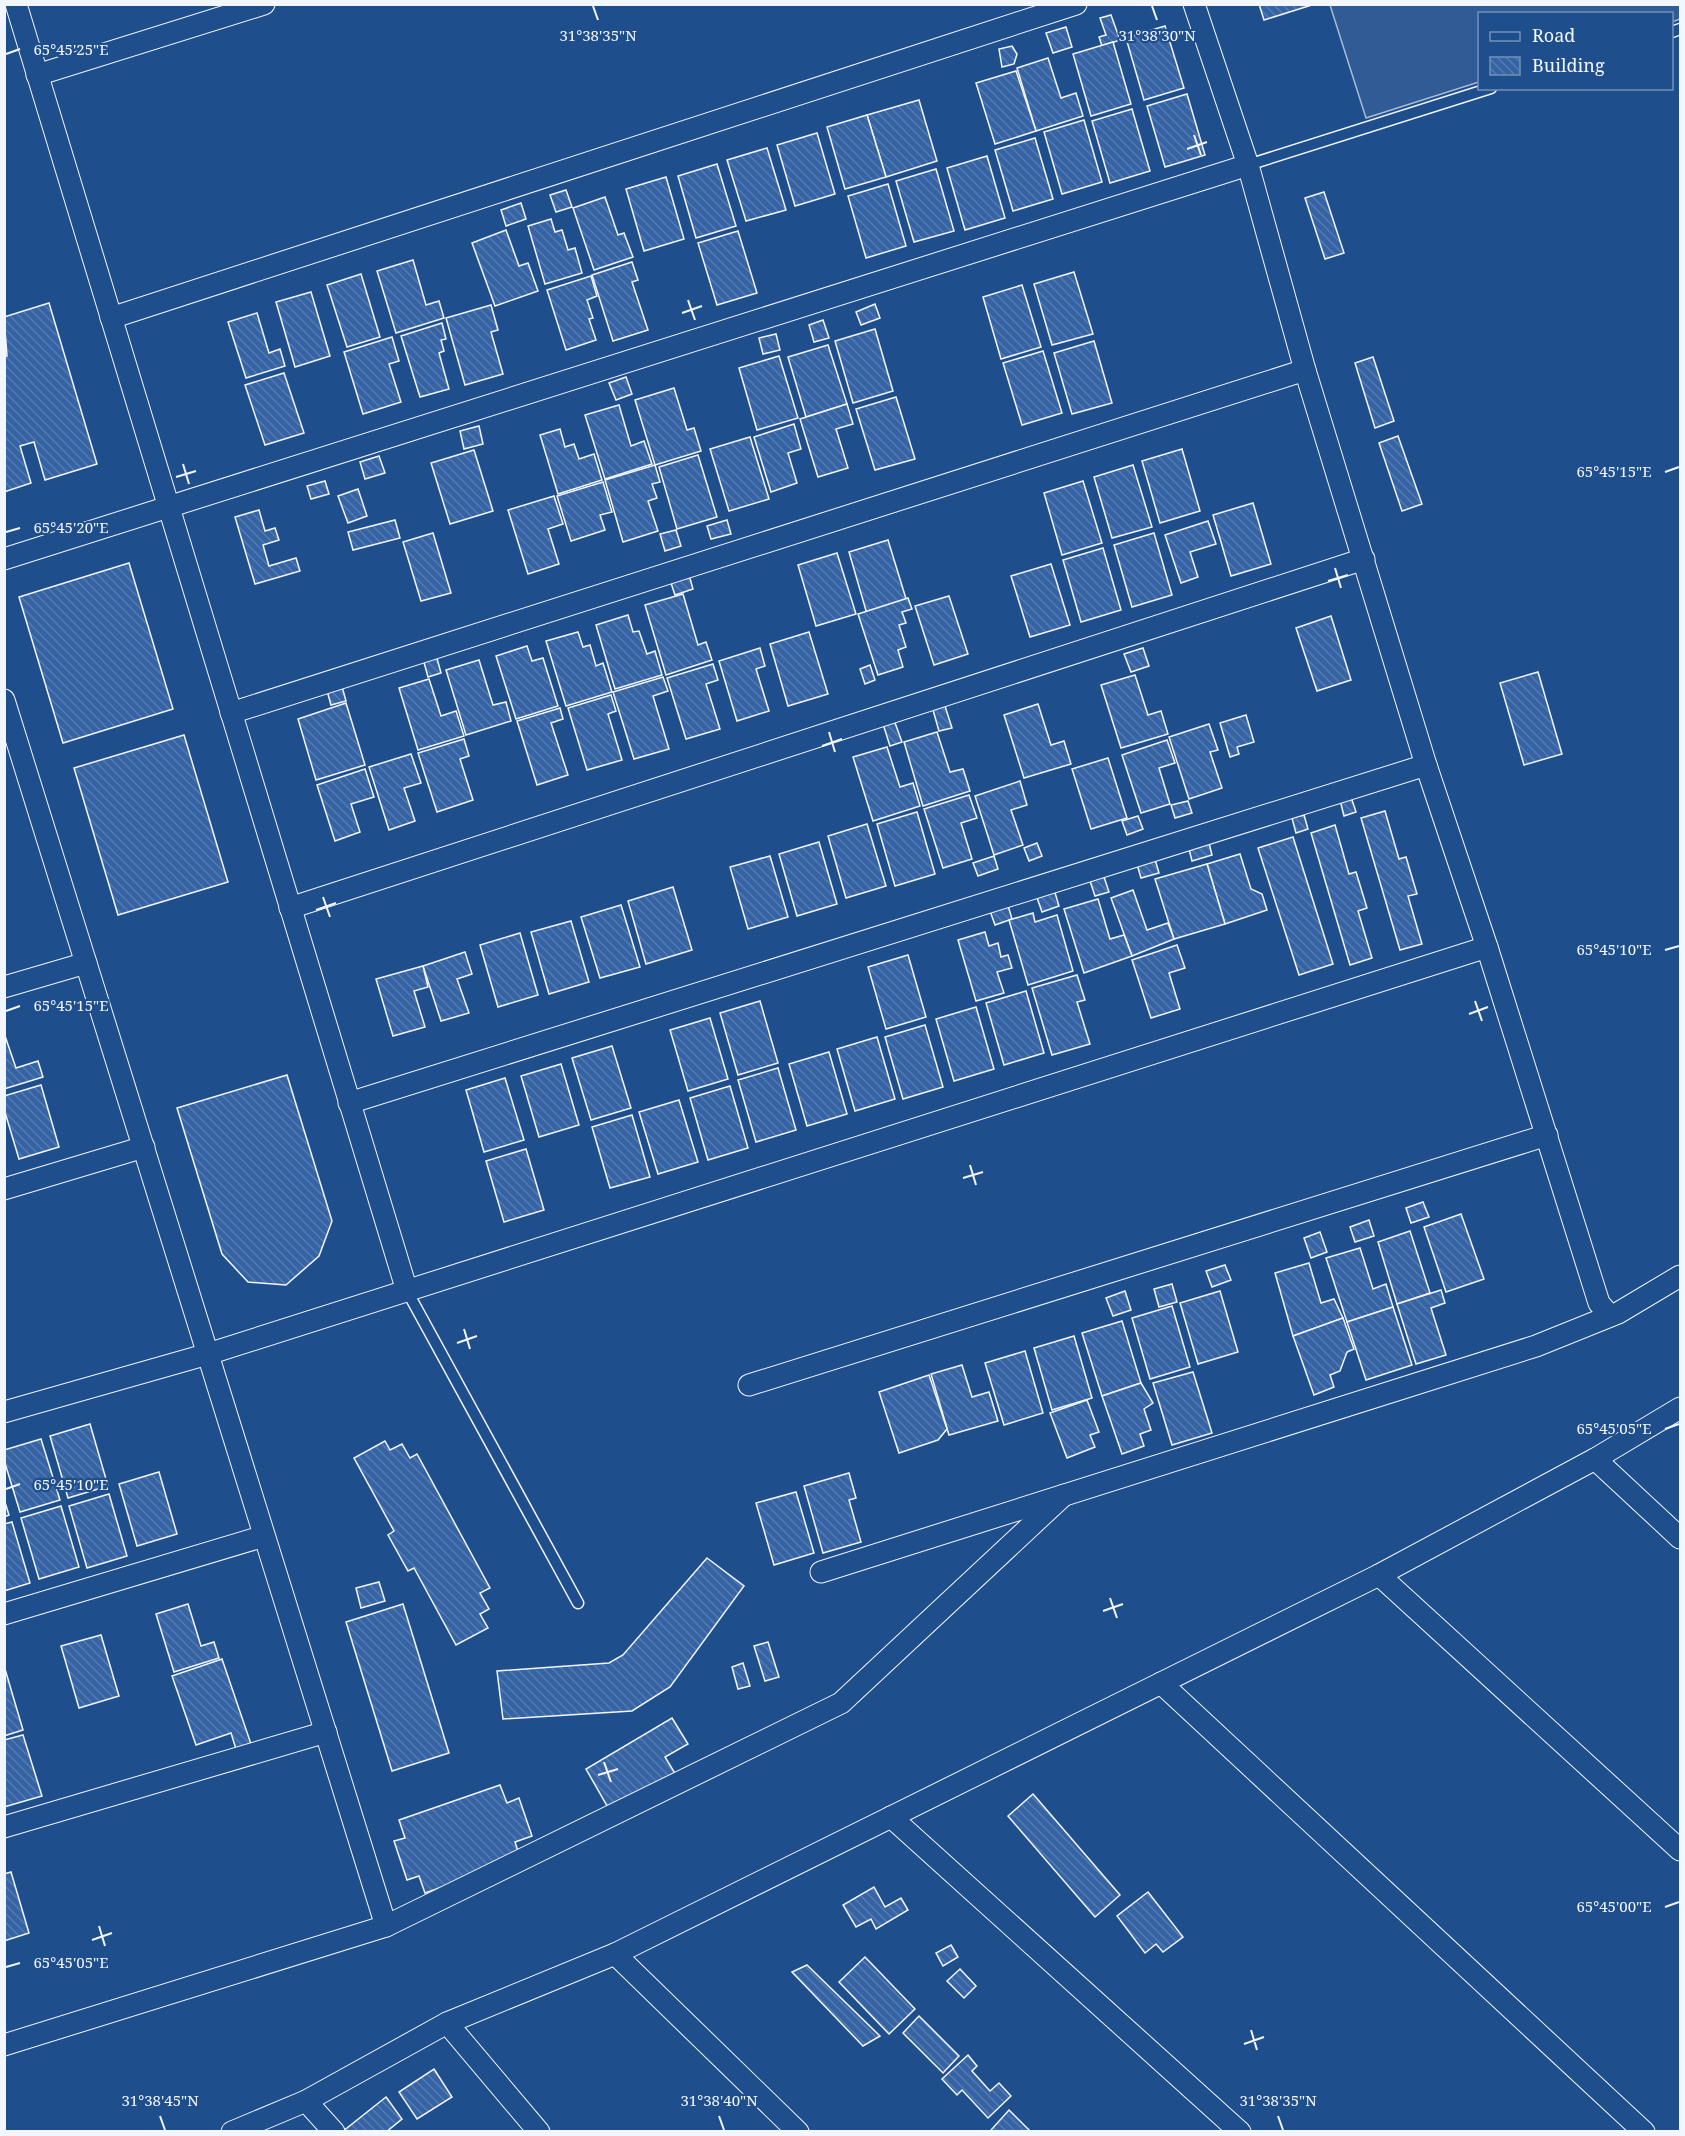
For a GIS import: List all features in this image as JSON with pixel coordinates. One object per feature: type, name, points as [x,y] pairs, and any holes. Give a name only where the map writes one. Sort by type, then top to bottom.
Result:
[{"type":"street","points":[[16,4],[407,1291]]},
{"type":"street","points":[[37,75],[264,4]]},
{"type":"street","points":[[111,318],[1076,4]]},
{"type":"street","points":[[1194,4],[1248,165],[1305,370],[1426,765],[1487,947],[1599,1303],[1610,1316]]},
{"type":"street","points":[[4,559],[1248,165]]},
{"type":"street","points":[[231,713],[1305,370]]},
{"type":"street","points":[[290,908],[1364,559]]},
{"type":"street","points":[[4,700],[14,766],[86,963],[386,1926]]},
{"type":"street","points":[[349,1103],[1426,765]]},
{"type":"street","points":[[4,1412],[208,1354],[1487,947]]},
{"type":"street","points":[[4,987],[86,963]]},
{"type":"street","points":[[749,1386],[1547,1136]]},
{"type":"street","points":[[4,1189],[144,1147]]},
{"type":"street","points":[[821,1572],[1536,1346],[1610,1316],[1680,1276]]},
{"type":"street","points":[[232,2132],[306,2101],[447,2023],[615,1954],[1379,1575],[1595,1459],[1680,1408]]},
{"type":"street","points":[[1595,1459],[1680,1538]]},
{"type":"street","points":[[4,2045],[386,1926],[840,1703],[1065,1495]]},
{"type":"street","points":[[4,1614],[264,1536]]},
{"type":"street","points":[[1379,1575],[1680,1850]]},
{"type":"street","points":[[1161,1683],[1644,2132]]},
{"type":"street","points":[[4,1827],[326,1732]]},
{"type":"street","points":[[891,1816],[1240,2132]]},
{"type":"street","points":[[615,1954],[798,2132]]},
{"type":"street","points":[[447,2023],[539,2132]]},
{"type":"street","points":[[306,2101],[334,2132]]},
{"type":"lane","points":[[1248,165],[1485,90]]},
{"type":"lane","points":[[407,1291],[578,1603]]},
{"type":"shaded area","points":[[1680,4],[1680,19],[1673,22],[1673,12],[1478,12],[1478,82],[1366,118],[1330,5]]},
{"type":"building","points":[[1259,4],[1312,4],[1312,5],[1264,20]]},
{"type":"building","points":[[1111,15],[1120,40],[1102,46],[1099,37],[1106,35],[1100,18]]},
{"type":"building","points":[[1165,26],[1184,88],[1144,100],[1126,38]]},
{"type":"building","points":[[1066,27],[1072,47],[1053,53],[1046,33]]},
{"type":"building","points":[[1113,42],[1131,104],[1091,116],[1073,54]]},
{"type":"building","points":[[1012,46],[1017,54],[1014,64],[1002,67],[999,49]]},
{"type":"building","points":[[1048,58],[1061,98],[1076,93],[1083,116],[1036,131],[1017,68]]},
{"type":"building","points":[[1016,71],[1036,131],[995,144],[976,83]]},
{"type":"building","points":[[1187,94],[1205,155],[1165,167],[1147,106]]},
{"type":"building","points":[[919,100],[937,161],[886,177],[867,115]]},
{"type":"building","points":[[1132,109],[1150,171],[1110,183],[1092,121]]},
{"type":"building","points":[[867,115],[886,177],[845,189],[827,127]]},
{"type":"building","points":[[1084,120],[1102,182],[1062,194],[1044,132]]},
{"type":"building","points":[[817,133],[835,194],[795,206],[777,145]]},
{"type":"building","points":[[1035,138],[1053,199],[1013,211],[995,150]]},
{"type":"building","points":[[767,148],[786,210],[746,221],[727,160]]},
{"type":"building","points":[[987,156],[1005,218],[965,230],[947,168]]},
{"type":"building","points":[[717,164],[736,226],[696,238],[678,176]]},
{"type":"building","points":[[936,169],[954,231],[914,242],[896,181]]},
{"type":"building","points":[[666,177],[684,239],[644,251],[626,189]]},
{"type":"building","points":[[888,184],[906,246],[866,258],[848,196]]},
{"type":"building","points":[[566,190],[572,207],[556,212],[550,195]]},
{"type":"building","points":[[1324,192],[1344,253],[1325,259],[1305,198]]},
{"type":"building","points":[[605,197],[618,235],[624,233],[633,257],[594,270],[573,208]]},
{"type":"building","points":[[521,203],[526,219],[506,226],[501,210]]},
{"type":"building","points":[[551,219],[555,232],[562,230],[568,250],[575,248],[582,273],[545,284],[528,226]]},
{"type":"building","points":[[506,230],[519,266],[528,263],[538,291],[495,306],[472,243]]},
{"type":"building","points":[[738,231],[757,293],[717,305],[698,243]]},
{"type":"building","points":[[413,260],[426,305],[439,301],[444,318],[396,333],[377,271]]},
{"type":"building","points":[[632,262],[638,280],[632,282],[648,330],[613,341],[592,275]]},
{"type":"building","points":[[1074,272],[1093,334],[1052,345],[1034,284]]},
{"type":"building","points":[[361,274],[380,337],[347,347],[327,285]]},
{"type":"building","points":[[591,276],[597,296],[587,300],[593,318],[589,319],[596,340],[566,350],[547,290]]},
{"type":"building","points":[[1022,285],[1041,347],[1001,359],[983,297]]},
{"type":"building","points":[[311,292],[330,356],[295,367],[276,302]]},
{"type":"building","points":[[49,303],[97,464],[45,480],[34,442],[20,446],[31,483],[4,492],[4,356],[7,356],[4,317]]},
{"type":"building","points":[[875,304],[880,318],[861,325],[856,312]]},
{"type":"building","points":[[491,305],[498,330],[491,332],[503,374],[465,385],[446,318]]},
{"type":"building","points":[[257,313],[269,353],[280,349],[285,366],[246,378],[228,322]]},
{"type":"building","points":[[823,320],[829,338],[814,342],[809,325]]},
{"type":"building","points":[[442,323],[446,339],[441,340],[444,351],[439,353],[449,389],[420,397],[401,336]]},
{"type":"building","points":[[875,329],[893,391],[853,403],[835,341]]},
{"type":"building","points":[[776,334],[780,350],[763,354],[759,338]]},
{"type":"building","points":[[392,337],[399,361],[389,364],[401,402],[363,414],[344,352]]},
{"type":"building","points":[[1094,341],[1112,403],[1072,414],[1054,353]]},
{"type":"building","points":[[828,345],[847,404],[806,417],[788,357]]},
{"type":"building","points":[[1043,351],[1062,413],[1022,425],[1003,363]]},
{"type":"building","points":[[779,356],[798,418],[757,430],[739,368]]},
{"type":"building","points":[[1373,357],[1394,421],[1375,428],[1355,363]]},
{"type":"building","points":[[284,373],[304,433],[265,445],[245,385]]},
{"type":"building","points":[[626,377],[632,394],[616,400],[609,383]]},
{"type":"building","points":[[674,388],[687,430],[694,428],[701,451],[655,465],[635,400]]},
{"type":"building","points":[[896,397],[915,459],[875,470],[856,409]]},
{"type":"building","points":[[847,404],[853,424],[836,429],[848,468],[818,477],[800,419]]},
{"type":"building","points":[[619,405],[631,446],[644,441],[652,464],[605,479],[585,415]]},
{"type":"building","points":[[794,424],[801,449],[788,453],[797,483],[771,492],[754,437]]},
{"type":"building","points":[[479,426],[483,444],[464,449],[460,431]]},
{"type":"building","points":[[560,429],[565,447],[574,444],[579,459],[594,454],[602,480],[558,494],[540,435]]},
{"type":"building","points":[[1398,436],[1422,504],[1402,511],[1379,443]]},
{"type":"building","points":[[750,437],[769,499],[729,511],[710,449]]},
{"type":"building","points":[[1182,449],[1200,511],[1160,523],[1142,461]]},
{"type":"building","points":[[474,450],[493,511],[450,524],[431,463]]},
{"type":"building","points":[[698,455],[717,517],[677,529],[659,467]]},
{"type":"building","points":[[379,456],[385,473],[365,479],[360,462]]},
{"type":"building","points":[[655,465],[660,482],[652,484],[657,498],[648,501],[658,531],[623,542],[605,480]]},
{"type":"building","points":[[1133,465],[1152,527],[1112,538],[1094,477]]},
{"type":"building","points":[[325,481],[329,494],[311,499],[307,486]]},
{"type":"building","points":[[1083,481],[1102,543],[1062,555],[1044,493]]},
{"type":"building","points":[[603,482],[612,512],[600,515],[605,530],[571,541],[557,496]]},
{"type":"building","points":[[358,489],[367,516],[348,523],[338,496]]},
{"type":"building","points":[[554,496],[563,524],[548,529],[559,564],[528,574],[508,510]]},
{"type":"building","points":[[1253,503],[1271,564],[1231,576],[1213,515]]},
{"type":"building","points":[[259,510],[265,531],[275,528],[279,540],[263,545],[269,566],[296,558],[300,571],[255,584],[235,517]]},
{"type":"building","points":[[395,520],[400,538],[353,550],[348,532]]},
{"type":"building","points":[[727,520],[731,534],[711,539],[707,526]]},
{"type":"building","points":[[1208,521],[1216,544],[1190,552],[1198,577],[1181,583],[1165,535]]},
{"type":"building","points":[[676,530],[681,546],[665,551],[660,534]]},
{"type":"building","points":[[433,533],[451,593],[421,601],[403,542]]},
{"type":"building","points":[[1154,533],[1172,595],[1132,607],[1114,545]]},
{"type":"building","points":[[888,540],[907,602],[867,614],[849,552]]},
{"type":"building","points":[[1103,548],[1121,610],[1081,622],[1063,560]]},
{"type":"building","points":[[837,553],[856,614],[816,626],[798,565]]},
{"type":"building","points":[[129,563],[173,709],[63,743],[19,597]]},
{"type":"building","points":[[1051,564],[1070,625],[1030,637],[1011,576]]},
{"type":"building","points":[[689,575],[693,589],[675,595],[670,580]]},
{"type":"building","points":[[683,594],[698,645],[706,642],[712,660],[666,675],[645,605]]},
{"type":"building","points":[[949,596],[968,654],[934,665],[915,606]]},
{"type":"building","points":[[908,598],[912,609],[902,612],[906,623],[899,625],[906,647],[898,650],[903,667],[878,675],[858,614]]},
{"type":"building","points":[[628,615],[633,632],[639,631],[647,654],[655,651],[662,675],[615,689],[596,625]]},
{"type":"building","points":[[1331,616],[1351,680],[1317,691],[1296,628]]},
{"type":"building","points":[[578,632],[583,647],[590,645],[596,666],[603,663],[612,692],[566,706],[546,641]]},
{"type":"building","points":[[809,632],[828,694],[788,706],[770,644]]},
{"type":"building","points":[[527,646],[532,661],[543,658],[558,706],[516,719],[496,656]]},
{"type":"building","points":[[760,648],[765,666],[756,669],[769,711],[737,721],[719,661]]},
{"type":"building","points":[[1143,648],[1149,666],[1131,672],[1124,654]]},
{"type":"building","points":[[435,651],[441,673],[428,677],[422,655]]},
{"type":"building","points":[[479,660],[493,705],[506,702],[511,721],[466,735],[446,670]]},
{"type":"building","points":[[713,664],[718,680],[706,684],[720,729],[686,739],[667,678]]},
{"type":"building","points":[[870,665],[875,680],[865,684],[860,669]]},
{"type":"building","points":[[1538,672],[1562,754],[1524,765],[1500,683]]},
{"type":"building","points":[[1135,675],[1148,715],[1161,711],[1168,734],[1121,748],[1101,685]]},
{"type":"building","points":[[663,677],[668,691],[653,696],[669,749],[634,759],[613,692]]},
{"type":"building","points":[[429,679],[441,716],[456,711],[464,736],[418,750],[399,688]]},
{"type":"building","points":[[341,683],[346,701],[331,705],[326,687]]},
{"type":"building","points":[[611,695],[616,711],[608,714],[622,760],[587,770],[568,708]]},
{"type":"building","points":[[346,703],[365,765],[316,780],[298,719]]},
{"type":"building","points":[[1038,704],[1051,745],[1064,741],[1071,764],[1024,778],[1004,715]]},
{"type":"building","points":[[945,706],[952,728],[939,731],[933,710]]},
{"type":"building","points":[[560,708],[563,719],[551,723],[568,775],[537,785],[517,721]]},
{"type":"building","points":[[1246,715],[1254,742],[1237,747],[1239,754],[1230,757],[1220,723]]},
{"type":"building","points":[[894,720],[902,742],[890,746],[883,724]]},
{"type":"building","points":[[1209,724],[1218,750],[1210,752],[1222,788],[1189,799],[1169,737]]},
{"type":"building","points":[[937,732],[950,772],[963,769],[970,791],[923,806],[904,742]]},
{"type":"building","points":[[184,735],[228,882],[118,915],[74,768]]},
{"type":"building","points":[[464,739],[469,756],[460,759],[473,800],[437,812],[418,753]]},
{"type":"building","points":[[1167,740],[1175,763],[1159,768],[1170,804],[1141,813],[1122,755]]},
{"type":"building","points":[[887,747],[900,787],[913,783],[920,806],[873,821],[853,757]]},
{"type":"building","points":[[411,754],[421,783],[404,788],[415,821],[389,830],[369,767]]},
{"type":"building","points":[[1108,758],[1127,818],[1091,829],[1072,769]]},
{"type":"building","points":[[365,769],[374,797],[351,804],[360,832],[335,841],[317,785]]},
{"type":"building","points":[[1020,781],[1027,805],[1011,810],[1023,845],[994,855],[975,796]]},
{"type":"building","points":[[969,795],[977,818],[961,823],[972,859],[943,868],[924,809]]},
{"type":"building","points":[[1351,797],[1356,812],[1344,816],[1340,800]]},
{"type":"building","points":[[1188,801],[1192,813],[1175,818],[1171,805]]},
{"type":"building","points":[[1385,811],[1399,859],[1406,857],[1417,894],[1408,896],[1422,944],[1400,950],[1361,818]]},
{"type":"building","points":[[917,812],[935,874],[895,886],[877,824]]},
{"type":"building","points":[[1304,815],[1308,829],[1296,833],[1292,818]]},
{"type":"building","points":[[1138,816],[1143,829],[1127,835],[1122,821]]},
{"type":"building","points":[[867,824],[886,886],[846,898],[828,836]]},
{"type":"building","points":[[1335,825],[1349,874],[1356,872],[1367,908],[1358,911],[1372,958],[1350,965],[1311,833]]},
{"type":"building","points":[[1293,837],[1333,964],[1299,975],[1258,848]]},
{"type":"building","points":[[819,842],[837,904],[797,916],[779,854]]},
{"type":"building","points":[[1037,843],[1042,856],[1029,861],[1024,848]]},
{"type":"building","points":[[1209,843],[1212,855],[1192,861],[1189,849]]},
{"type":"building","points":[[1240,854],[1251,889],[1262,894],[1267,910],[1225,924],[1207,864]]},
{"type":"building","points":[[770,856],[788,917],[748,929],[730,867]]},
{"type":"building","points":[[994,856],[998,869],[978,876],[973,863]]},
{"type":"building","points":[[1154,856],[1159,873],[1141,878],[1136,861]]},
{"type":"building","points":[[1207,864],[1225,924],[1174,939],[1155,879]]},
{"type":"building","points":[[1103,874],[1109,892],[1095,896],[1089,878]]},
{"type":"building","points":[[1053,886],[1059,906],[1042,912],[1035,892]]},
{"type":"building","points":[[673,887],[692,950],[646,964],[628,901]]},
{"type":"building","points":[[1133,890],[1147,930],[1168,923],[1174,939],[1132,956],[1111,898]]},
{"type":"building","points":[[1098,899],[1110,939],[1124,935],[1132,956],[1084,973],[1064,909]]},
{"type":"building","points":[[1007,902],[1012,919],[995,925],[989,908]]},
{"type":"building","points":[[621,905],[640,967],[600,978],[581,917]]},
{"type":"building","points":[[1033,913],[1035,922],[1057,915],[1073,971],[1028,985],[1009,920]]},
{"type":"building","points":[[571,921],[589,982],[549,994],[531,932]]},
{"type":"building","points":[[985,932],[989,946],[998,943],[1001,957],[1008,955],[1012,968],[997,972],[1004,993],[976,1001],[958,940]]},
{"type":"building","points":[[520,933],[538,995],[498,1007],[480,945]]},
{"type":"building","points":[[1177,945],[1185,968],[1169,973],[1180,1009],[1151,1018],[1132,960]]},
{"type":"building","points":[[465,952],[472,974],[457,979],[469,1013],[441,1021],[423,966]]},
{"type":"building","points":[[908,955],[926,1017],[886,1029],[868,967]]},
{"type":"building","points":[[423,966],[428,987],[414,991],[425,1027],[393,1036],[376,979]]},
{"type":"building","points":[[1077,975],[1085,1000],[1077,1002],[1090,1044],[1052,1055],[1032,988]]},
{"type":"building","points":[[1026,991],[1044,1053],[1004,1065],[986,1003]]},
{"type":"building","points":[[760,1001],[778,1063],[738,1075],[720,1013]]},
{"type":"building","points":[[976,1007],[994,1069],[954,1081],[936,1019]]},
{"type":"building","points":[[710,1018],[728,1079],[688,1091],[670,1030]]},
{"type":"building","points":[[925,1025],[943,1087],[903,1099],[885,1037]]},
{"type":"building","points":[[4,1033],[16,1068],[38,1061],[43,1077],[4,1089]]},
{"type":"building","points":[[877,1037],[895,1099],[855,1111],[837,1049]]},
{"type":"building","points":[[612,1046],[631,1108],[591,1120],[572,1058]]},
{"type":"building","points":[[829,1052],[847,1114],[807,1126],[789,1064]]},
{"type":"building","points":[[561,1064],[579,1125],[539,1137],[521,1076]]},
{"type":"building","points":[[778,1068],[796,1130],[756,1142],[738,1080]]},
{"type":"building","points":[[287,1075],[332,1221],[319,1256],[286,1285],[248,1282],[222,1254],[177,1108]]},
{"type":"building","points":[[505,1078],[524,1140],[484,1152],[466,1090]]},
{"type":"building","points":[[41,1085],[59,1147],[19,1159],[4,1109],[4,1096]]},
{"type":"building","points":[[730,1086],[748,1148],[708,1160],[690,1098]]},
{"type":"building","points":[[679,1100],[698,1162],[658,1174],[639,1112]]},
{"type":"building","points":[[632,1115],[650,1177],[610,1188],[592,1127]]},
{"type":"building","points":[[526,1149],[544,1210],[504,1222],[486,1161]]},
{"type":"building","points":[[1423,1202],[1429,1217],[1411,1223],[1406,1208]]},
{"type":"building","points":[[1461,1214],[1484,1279],[1446,1292],[1424,1227]]},
{"type":"building","points":[[1369,1220],[1374,1236],[1355,1242],[1350,1227]]},
{"type":"building","points":[[1410,1231],[1430,1293],[1397,1304],[1378,1242]]},
{"type":"building","points":[[1320,1232],[1327,1252],[1311,1258],[1304,1238]]},
{"type":"building","points":[[1360,1248],[1373,1289],[1386,1284],[1393,1307],[1347,1322],[1326,1258]]},
{"type":"building","points":[[1309,1263],[1321,1303],[1334,1299],[1343,1318],[1293,1336],[1275,1273]]},
{"type":"building","points":[[1225,1265],[1231,1280],[1212,1287],[1206,1271]]},
{"type":"building","points":[[1172,1284],[1177,1302],[1159,1307],[1154,1289]]},
{"type":"building","points":[[1441,1290],[1445,1303],[1431,1308],[1446,1355],[1416,1364],[1397,1304]]},
{"type":"building","points":[[1125,1291],[1131,1310],[1113,1316],[1106,1298]]},
{"type":"building","points":[[1220,1291],[1238,1352],[1198,1364],[1180,1303]]},
{"type":"building","points":[[1172,1306],[1190,1367],[1150,1379],[1132,1318]]},
{"type":"building","points":[[1393,1307],[1412,1365],[1366,1380],[1347,1322]]},
{"type":"building","points":[[1343,1318],[1354,1349],[1347,1352],[1340,1371],[1330,1375],[1334,1387],[1314,1395],[1293,1336]]},
{"type":"building","points":[[1122,1321],[1141,1383],[1102,1396],[1082,1333]]},
{"type":"building","points":[[1074,1336],[1092,1398],[1052,1410],[1034,1348]]},
{"type":"building","points":[[1025,1351],[1043,1413],[1004,1425],[985,1363]]},
{"type":"building","points":[[962,1365],[972,1397],[989,1392],[998,1421],[949,1435],[931,1374]]},
{"type":"building","points":[[1193,1372],[1212,1433],[1172,1445],[1153,1383]]},
{"type":"building","points":[[929,1375],[947,1429],[938,1440],[899,1453],[879,1392]]},
{"type":"building","points":[[1141,1383],[1153,1403],[1144,1409],[1151,1430],[1140,1434],[1144,1446],[1122,1454],[1102,1396]]},
{"type":"building","points":[[1087,1400],[1099,1432],[1090,1435],[1095,1447],[1067,1458],[1050,1413]]},
{"type":"building","points":[[90,1424],[108,1486],[68,1498],[50,1436]]},
{"type":"building","points":[[41,1439],[60,1500],[20,1512],[4,1460],[4,1450]]},
{"type":"building","points":[[385,1441],[390,1450],[402,1444],[410,1458],[417,1454],[490,1588],[480,1593],[489,1609],[480,1614],[488,1628],[456,1645],[414,1568],[408,1571],[388,1535],[394,1531],[354,1458]]},
{"type":"building","points":[[159,1472],[177,1534],[137,1546],[119,1484]]},
{"type":"building","points":[[849,1473],[856,1498],[849,1500],[861,1542],[823,1553],[804,1486]]},
{"type":"building","points":[[796,1492],[814,1553],[774,1565],[756,1503]]},
{"type":"building","points":[[109,1494],[127,1556],[87,1568],[69,1506]]},
{"type":"building","points":[[4,1499],[9,1515],[4,1517]]},
{"type":"building","points":[[61,1506],[79,1567],[39,1579],[21,1518]]},
{"type":"building","points":[[12,1522],[30,1583],[4,1591],[4,1524]]},
{"type":"building","points":[[707,1558],[744,1586],[670,1687],[632,1711],[503,1719],[497,1671],[609,1663],[623,1655]]},
{"type":"building","points":[[379,1582],[385,1601],[361,1608],[356,1588]]},
{"type":"building","points":[[188,1604],[201,1646],[214,1642],[219,1658],[174,1672],[156,1614]]},
{"type":"building","points":[[403,1604],[449,1753],[392,1771],[346,1622]]},
{"type":"building","points":[[101,1635],[119,1696],[79,1708],[61,1646]]},
{"type":"building","points":[[768,1642],[779,1677],[765,1681],[754,1646]]},
{"type":"building","points":[[222,1659],[251,1744],[236,1749],[231,1733],[196,1745],[172,1676]]},
{"type":"building","points":[[743,1663],[750,1686],[738,1689],[732,1667]]},
{"type":"building","points":[[4,1669],[23,1730],[4,1736]]},
{"type":"building","points":[[672,1718],[688,1744],[665,1757],[679,1780],[610,1811],[586,1769]]},
{"type":"building","points":[[23,1735],[42,1796],[4,1807],[4,1740]]},
{"type":"building","points":[[500,1785],[507,1803],[519,1798],[532,1836],[515,1842],[521,1860],[425,1893],[419,1876],[407,1880],[394,1841],[405,1838],[399,1820]]},
{"type":"building","points":[[1033,1794],[1120,1895],[1095,1917],[1008,1816]]},
{"type":"building","points":[[11,1872],[29,1933],[4,1941],[4,1874]]},
{"type":"building","points":[[874,1887],[885,1907],[901,1898],[908,1910],[876,1929],[871,1919],[856,1927],[843,1905]]},
{"type":"building","points":[[1148,1892],[1183,1937],[1163,1952],[1156,1944],[1145,1953],[1117,1916]]},
{"type":"building","points":[[951,1945],[958,1957],[943,1966],[936,1953]]},
{"type":"building","points":[[865,1957],[915,2009],[889,2034],[839,1982]]},
{"type":"building","points":[[807,1965],[880,2036],[863,2046],[792,1972]]},
{"type":"building","points":[[960,1969],[976,1986],[964,1998],[947,1981]]},
{"type":"building","points":[[919,2016],[959,2056],[943,2073],[903,2033]]},
{"type":"building","points":[[968,2055],[977,2066],[972,2071],[990,2091],[999,2083],[1011,2096],[988,2118],[962,2090],[957,2095],[942,2079]]},
{"type":"building","points":[[434,2069],[452,2097],[417,2119],[399,2092]]},
{"type":"building","points":[[386,2097],[402,2119],[386,2132],[342,2132]]},
{"type":"building","points":[[1009,2110],[1031,2132],[992,2132],[991,2130]]}]
